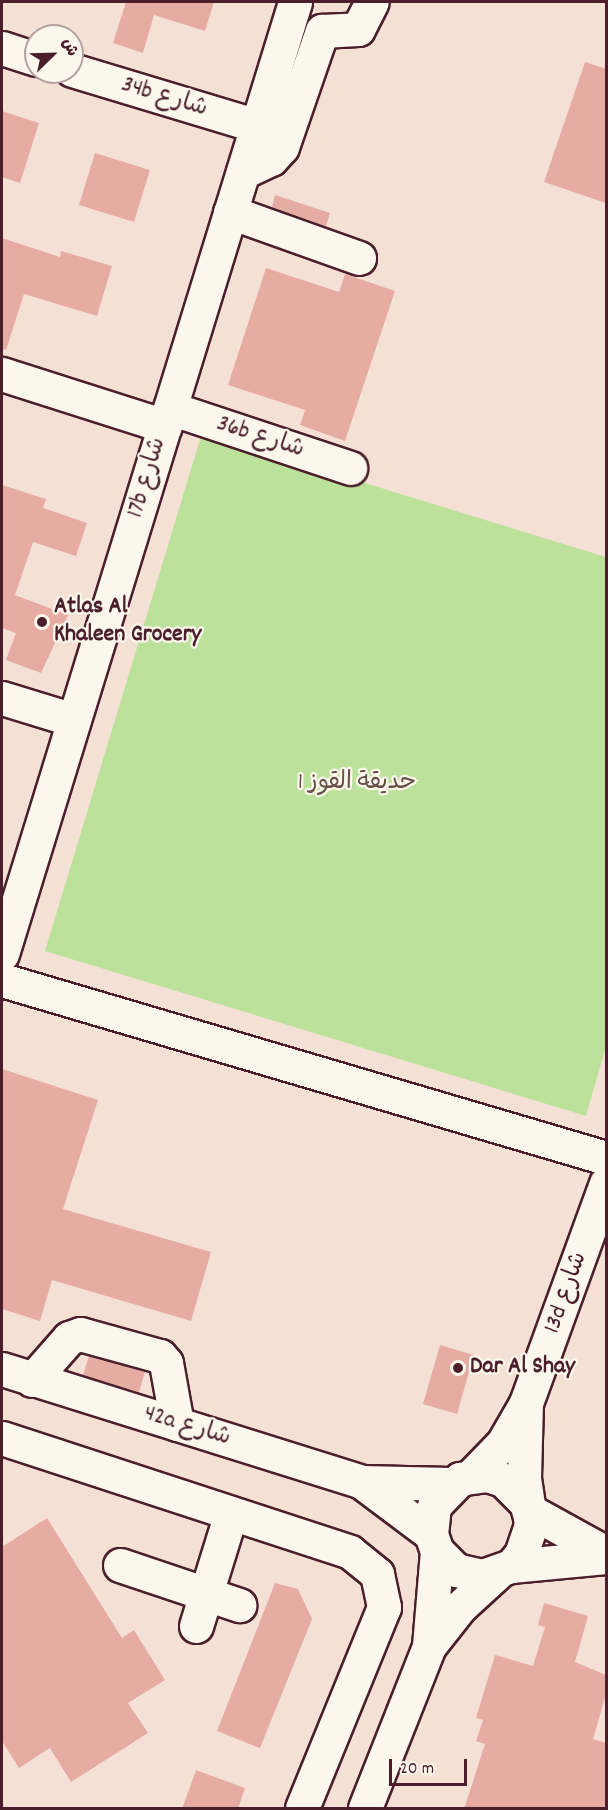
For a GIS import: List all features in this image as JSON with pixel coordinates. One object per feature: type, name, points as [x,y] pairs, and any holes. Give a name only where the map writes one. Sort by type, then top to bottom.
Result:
[{"type":"street","name":"17b شارع","points":[[2,954],[295,2]]},
{"type":"street","points":[[243,172],[258,168],[282,147],[321,31],[358,29],[372,2]]},
{"type":"street","points":[[2,48],[24,54]]},
{"type":"street","name":"34b شارع","points":[[84,74],[257,126]]},
{"type":"street","points":[[230,212],[359,258]]},
{"type":"street","name":"36b شارع","points":[[2,374],[350,468]]},
{"type":"street","points":[[2,698],[74,720]]},
{"type":"street","points":[[2,980],[606,1158]]},
{"type":"street","name":"13d شارع","points":[[461,1480],[503,1443],[526,1403],[604,1198]]},
{"type":"street","points":[[12,1374],[69,1338],[80,1334],[160,1356],[165,1364],[177,1424]]},
{"type":"street","name":"42a شارع","points":[[12,1374],[362,1482],[461,1480]]},
{"type":"street","name":"13d شارع","points":[[526,1403],[527,1507]]},
{"type":"street","points":[[2,1438],[350,1552],[366,1560],[383,1590],[378,1624],[302,1809]]},
{"type":"street","points":[[429,1646],[434,1506],[461,1480],[503,1480],[527,1507],[606,1555]]},
{"type":"street","name":"42a شارع","points":[[362,1482],[434,1542]]},
{"type":"street","points":[[365,1809],[429,1646],[459,1607],[503,1570],[528,1541],[527,1507]]},
{"type":"street","points":[[196,1626],[231,1513]]},
{"type":"street","points":[[434,1542],[456,1570],[503,1570],[606,1555]]},
{"type":"street","points":[[120,1565],[239,1605]]},
{"type":"green space","name":"حديقة القوز 1","points":[[202,433],[606,557],[606,1046],[586,1116],[45,951]]},
{"type":"building","points":[[126,2],[214,2],[205,31],[154,15],[143,53],[113,43]]},
{"type":"building","points":[[585,62],[606,69],[606,203],[544,182]]},
{"type":"building","points":[[2,111],[39,123],[20,183],[2,177]]},
{"type":"building","points":[[95,153],[150,170],[134,222],[79,205]]},
{"type":"building","points":[[275,195],[330,213],[326,226],[272,207]]},
{"type":"building","points":[[2,238],[60,257],[61,251],[112,266],[97,316],[24,294],[6,350],[2,349]]},
{"type":"building","points":[[266,268],[339,292],[345,274],[395,291],[345,441],[300,425],[305,410],[228,385]]},
{"type":"building","points":[[2,485],[46,499],[43,508],[87,523],[76,556],[33,542],[15,595],[68,615],[41,673],[6,660],[16,633],[2,628]]},
{"type":"building","points":[[2,1069],[98,1100],[63,1209],[211,1252],[191,1321],[52,1280],[40,1321],[2,1309]]},
{"type":"building","points":[[440,1345],[474,1355],[457,1414],[423,1404]]},
{"type":"building","points":[[89,1356],[145,1372],[139,1392],[83,1375]]},
{"type":"building","points":[[47,1518],[122,1638],[134,1630],[165,1680],[128,1703],[148,1733],[71,1782],[50,1748],[19,1768],[2,1741],[2,1547]]},
{"type":"building","points":[[275,1583],[298,1589],[312,1619],[260,1748],[217,1731]]},
{"type":"building","points":[[544,1603],[588,1616],[575,1662],[606,1675],[606,1694],[593,1739],[606,1743],[606,1809],[464,1809],[485,1744],[476,1741],[483,1720],[476,1718],[495,1655],[533,1666],[545,1627],[538,1625]]},
{"type":"building","points":[[196,1770],[245,1788],[238,1809],[182,1809]]},
{"type":"place","name":"Atlas Al Khaleen Grocery","points":[[42,622]]},
{"type":"place","name":"Dar Al Shay","points":[[458,1368]]}]
